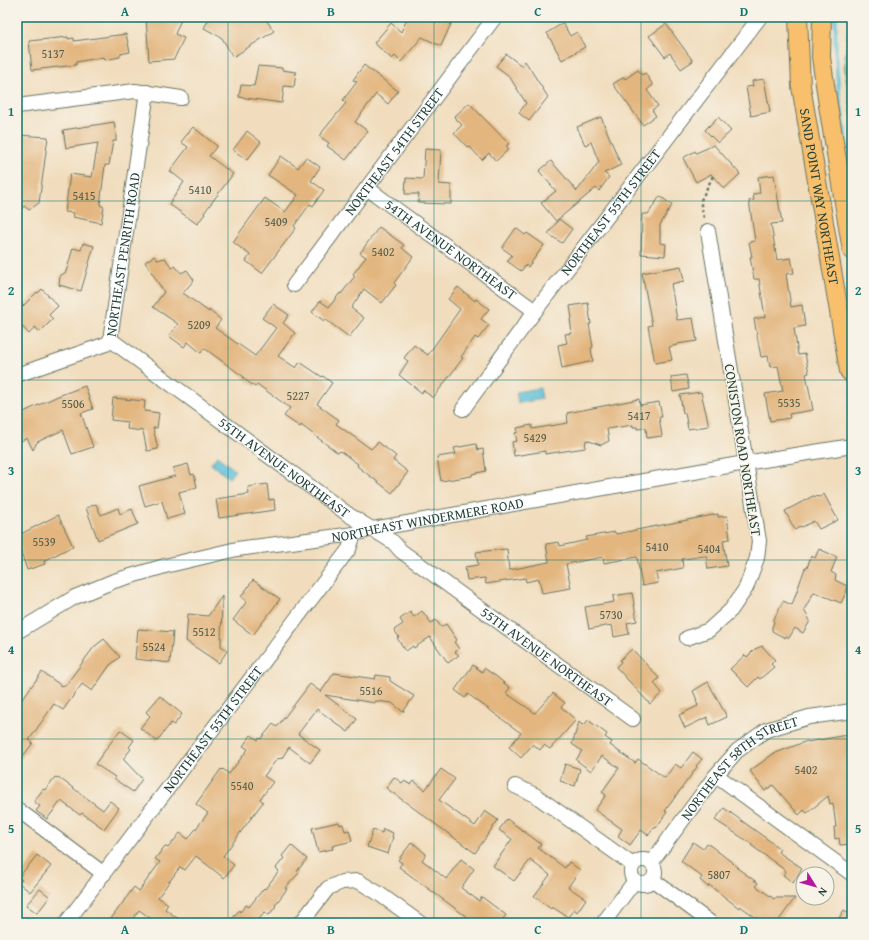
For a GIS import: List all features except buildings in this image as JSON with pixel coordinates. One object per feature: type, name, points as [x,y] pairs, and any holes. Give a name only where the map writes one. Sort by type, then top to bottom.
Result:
[{"type":"main road","name":"SAND POINT WAY NORTHEAST","points":[[798,17],[802,92],[849,371],[852,374]]},
{"type":"main road","name":"SAND POINT WAY NORTHEAST","points":[[822,17],[821,57],[852,251]]},
{"type":"street","name":"NORTHEAST 54TH STREET","points":[[294,286],[495,17]]},
{"type":"street","name":"NORTHEAST 55TH STREET","points":[[463,409],[535,311],[760,17]]},
{"type":"street","points":[[17,106],[135,91],[181,98]]},
{"type":"street","name":"NORTHEAST PENRITH ROAD","points":[[17,375],[106,344],[111,340],[147,92]]},
{"type":"street","name":"54TH AVENUE NORTHEAST","points":[[367,188],[535,311]]},
{"type":"street","name":"CONISTON ROAD NORTHEAST","points":[[687,638],[708,630],[731,610],[746,588],[757,558],[759,541],[708,231]]},
{"type":"street","name":"55TH AVENUE NORTHEAST","points":[[111,340],[350,515],[393,542],[401,551],[633,719]]},
{"type":"street","name":"NORTHEAST WINDERMERE ROAD","points":[[17,632],[75,597],[114,581],[165,566],[237,549],[354,534],[373,529],[745,463],[852,446]]},
{"type":"street","name":"NORTHEAST 55TH STREET","points":[[66,923],[349,549],[354,534]]},
{"type":"street","name":"NORTHEAST 58TH STREET","points":[[651,863],[716,776],[737,751],[766,730],[809,717],[852,711]]},
{"type":"street","points":[[716,776],[852,874]]},
{"type":"street","points":[[515,786],[535,795],[633,865]]},
{"type":"street","points":[[17,809],[104,874]]},
{"type":"street","points":[[643,860],[651,863],[655,870],[653,880],[645,885],[634,882],[630,875],[630,870],[633,865],[638,861],[643,860]]},
{"type":"street","points":[[653,880],[712,923]]},
{"type":"street","points":[[301,923],[328,888],[342,882],[358,881],[378,893],[420,923]]},
{"type":"street","points":[[603,923],[634,882]]},
{"type":"path","points":[[700,205],[713,176]]},
{"type":"green space","points":[[849,17],[852,17],[852,116],[844,66]]},
{"type":"water","points":[[540,388],[542,399],[518,403],[516,392]]},
{"type":"water","points":[[217,456],[235,470],[229,478],[211,464]]},
{"type":"waterway","points":[[836,17],[835,37],[837,76],[852,174]]}]
